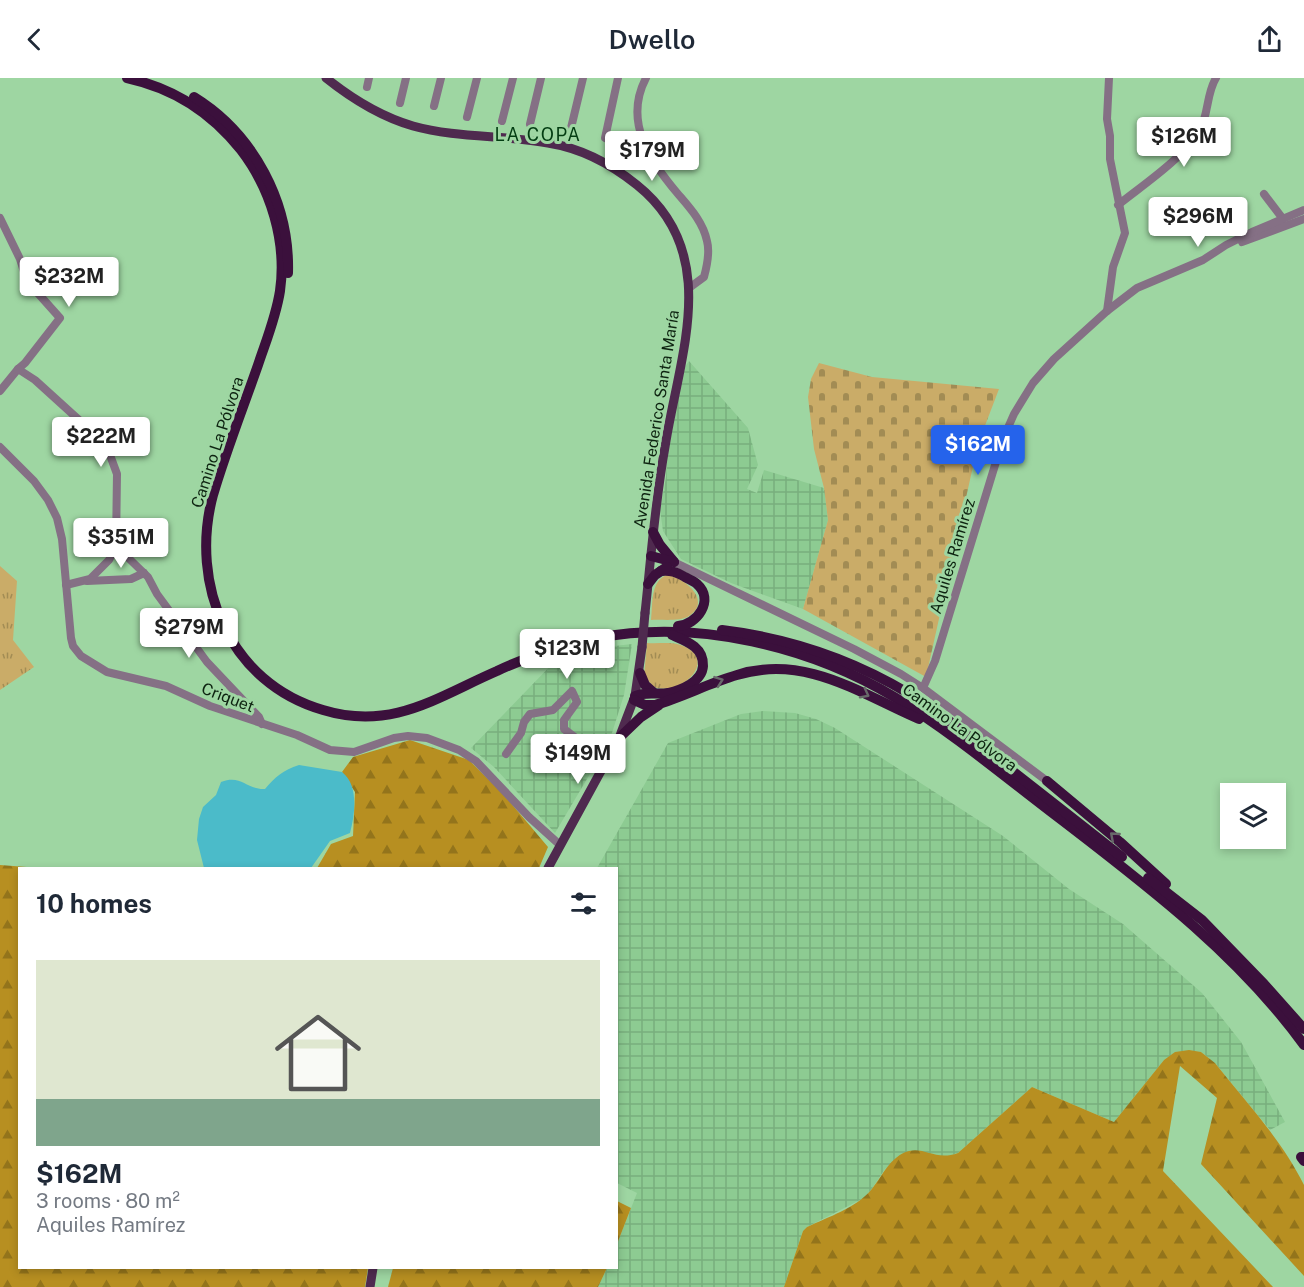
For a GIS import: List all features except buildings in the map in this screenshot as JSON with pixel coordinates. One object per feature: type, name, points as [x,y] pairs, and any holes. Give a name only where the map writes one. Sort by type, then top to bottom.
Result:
[{"type":"highway","name":"Camino La Pólvora","points":[[128,78],[150,84],[177,96],[206,114],[222,129],[244,154],[259,177],[277,229],[281,271],[276,311],[213,495],[206,535],[207,570],[215,607],[231,639],[256,670],[280,690],[309,705],[337,714],[379,716],[399,713],[422,706],[514,663],[564,646],[620,635],[666,632],[737,639],[806,656],[876,687],[939,727],[1129,871],[1172,907],[1301,1029]]},
{"type":"highway","name":"Camino La Pólvora","points":[[153,78],[198,100],[221,117],[241,137],[268,180],[279,207],[286,237],[288,278],[283,310],[220,491],[212,532],[213,571],[220,600],[231,627],[256,661],[283,684],[315,701],[340,708],[379,709],[420,700],[486,668],[574,636],[624,629],[678,626],[736,632],[793,644],[850,664],[899,687],[946,719],[1202,920],[1264,984],[1301,1029]]},
{"type":"highway","points":[[653,532],[669,566]]},
{"type":"highway","points":[[651,555],[697,584],[702,592],[704,601],[702,610],[694,621],[678,626]]},
{"type":"highway","points":[[648,584],[652,577],[669,566]]},
{"type":"highway","points":[[634,698],[653,692],[668,693],[696,681],[700,674],[703,666],[700,654],[695,647],[666,632]]},
{"type":"highway","points":[[634,698],[650,705],[737,675],[760,670],[794,669],[834,679],[939,727]]},
{"type":"highway","points":[[640,673],[645,685],[653,692]]},
{"type":"highway","points":[[619,738],[641,717],[664,702]]},
{"type":"highway","points":[[1047,781],[1135,855],[1202,920]]},
{"type":"highway","points":[[1301,1029],[1304,1047]]},
{"type":"main road","name":"Avenida Federico Santa María","points":[[326,78],[376,111],[406,123],[433,130],[558,145],[597,159],[652,197],[664,210],[684,251],[689,288],[687,326],[665,445],[653,532],[640,673],[634,698],[619,738],[549,867]]},
{"type":"main road","points":[[370,1287],[373,1269]]},
{"type":"street","points":[[367,87],[369,78]]},
{"type":"street","points":[[400,103],[405,78]]},
{"type":"street","points":[[434,106],[441,78]]},
{"type":"street","points":[[467,117],[477,78]]},
{"type":"street","points":[[502,121],[513,78]]},
{"type":"street","points":[[530,124],[541,78]]},
{"type":"street","points":[[571,128],[582,78]]},
{"type":"street","points":[[618,78],[605,138],[646,149]]},
{"type":"street","points":[[646,78],[639,95],[637,116],[641,138],[652,162],[699,219],[707,240],[707,269],[704,277],[689,288]]},
{"type":"street","points":[[1107,311],[1113,267],[1125,233],[1118,206],[1107,119],[1109,78]]},
{"type":"street","points":[[1118,206],[1177,157],[1200,131],[1209,102],[1211,86],[1216,78]]},
{"type":"street","points":[[1264,194],[1283,219]]},
{"type":"street","points":[[1207,257],[1226,245],[1304,210]]},
{"type":"street","points":[[0,218],[20,259],[27,281],[60,318],[0,391]]},
{"type":"street","points":[[1207,257],[1304,219]]},
{"type":"street","name":"Aquiles Ramírez","points":[[923,687],[935,661],[1003,439],[1014,414],[1040,374],[1107,311],[1137,288],[1207,257]]},
{"type":"street","points":[[18,369],[35,380],[89,429],[110,454],[117,474],[116,546],[109,560],[86,581]]},
{"type":"street","name":"Criquet","points":[[0,447],[34,481],[55,512],[62,539],[72,642],[75,650],[84,659],[107,672],[166,686],[210,706],[297,735],[336,751],[354,752],[394,738],[408,736],[427,738],[459,750],[476,761],[529,817],[560,845]]},
{"type":"street","points":[[116,546],[144,573],[207,662],[259,717],[262,724]]},
{"type":"street","points":[[669,566],[854,649],[923,687],[1047,781]]},
{"type":"street","points":[[66,585],[86,581],[131,579],[144,573]]},
{"type":"street","points":[[506,754],[521,733],[524,722],[530,714],[553,710],[572,692],[577,702],[564,720],[564,729],[590,748],[608,757]]},
{"type":"shaded area","points":[[689,361],[748,428],[758,465],[747,489],[757,493],[764,470],[824,488],[828,520],[803,609],[731,583],[681,559],[663,531],[660,510],[667,458],[684,368]]},
{"type":"shaded area","points":[[632,644],[624,695],[612,733],[555,833],[494,767],[471,748],[558,658],[597,648]]},
{"type":"shaded area","points":[[763,711],[795,713],[835,728],[1003,836],[1069,889],[1123,924],[1202,993],[1241,1042],[1285,1122],[1270,1130],[1215,1063],[1201,1052],[1182,1051],[1164,1060],[1114,1122],[1032,1087],[958,1153],[950,1156],[937,1156],[918,1151],[908,1152],[885,1169],[864,1198],[807,1227],[803,1231],[784,1287],[598,1287],[607,1269],[618,1269],[618,1241],[637,1193],[618,1184],[618,867],[598,867],[668,743],[741,714]]},
{"type":"green space","points":[[819,363],[872,377],[999,389],[978,444],[926,677],[803,609],[828,520],[824,488],[814,449],[808,397],[811,379]]},
{"type":"green space","points":[[0,566],[17,581],[13,640],[34,667],[0,690]]},
{"type":"green space","points":[[667,575],[681,580],[693,591],[697,597],[696,610],[685,618],[651,620],[655,588],[658,582]]},
{"type":"green space","points":[[647,643],[673,643],[690,650],[697,657],[694,674],[677,686],[665,689],[654,687],[644,676]]},
{"type":"green space","points":[[410,740],[469,760],[504,795],[548,847],[539,867],[318,867],[331,844],[353,836],[355,792],[342,772],[353,757]]},
{"type":"green space","points":[[0,865],[27,867],[18,867],[18,1269],[368,1269],[365,1287],[0,1287]]},
{"type":"green space","points":[[1189,1050],[1201,1052],[1215,1063],[1285,1152],[1304,1185],[1304,1276],[1201,1164],[1217,1098],[1180,1066],[1163,1171],[1273,1287],[784,1287],[803,1231],[858,1202],[871,1190],[892,1162],[902,1154],[915,1150],[943,1156],[958,1153],[1032,1087],[1114,1122],[1164,1060],[1175,1052]]},
{"type":"green space","points":[[618,1202],[631,1208],[618,1241]]},
{"type":"green space","points":[[393,1269],[607,1269],[598,1287],[388,1287]]},
{"type":"water","points":[[299,765],[342,772],[351,784],[353,792],[353,817],[350,833],[330,841],[312,867],[204,867],[197,840],[199,819],[203,807],[216,795],[221,782],[234,780],[265,789],[288,769]]},
{"type":"district","name":"LA COPA","points":[[538,135]]}]
